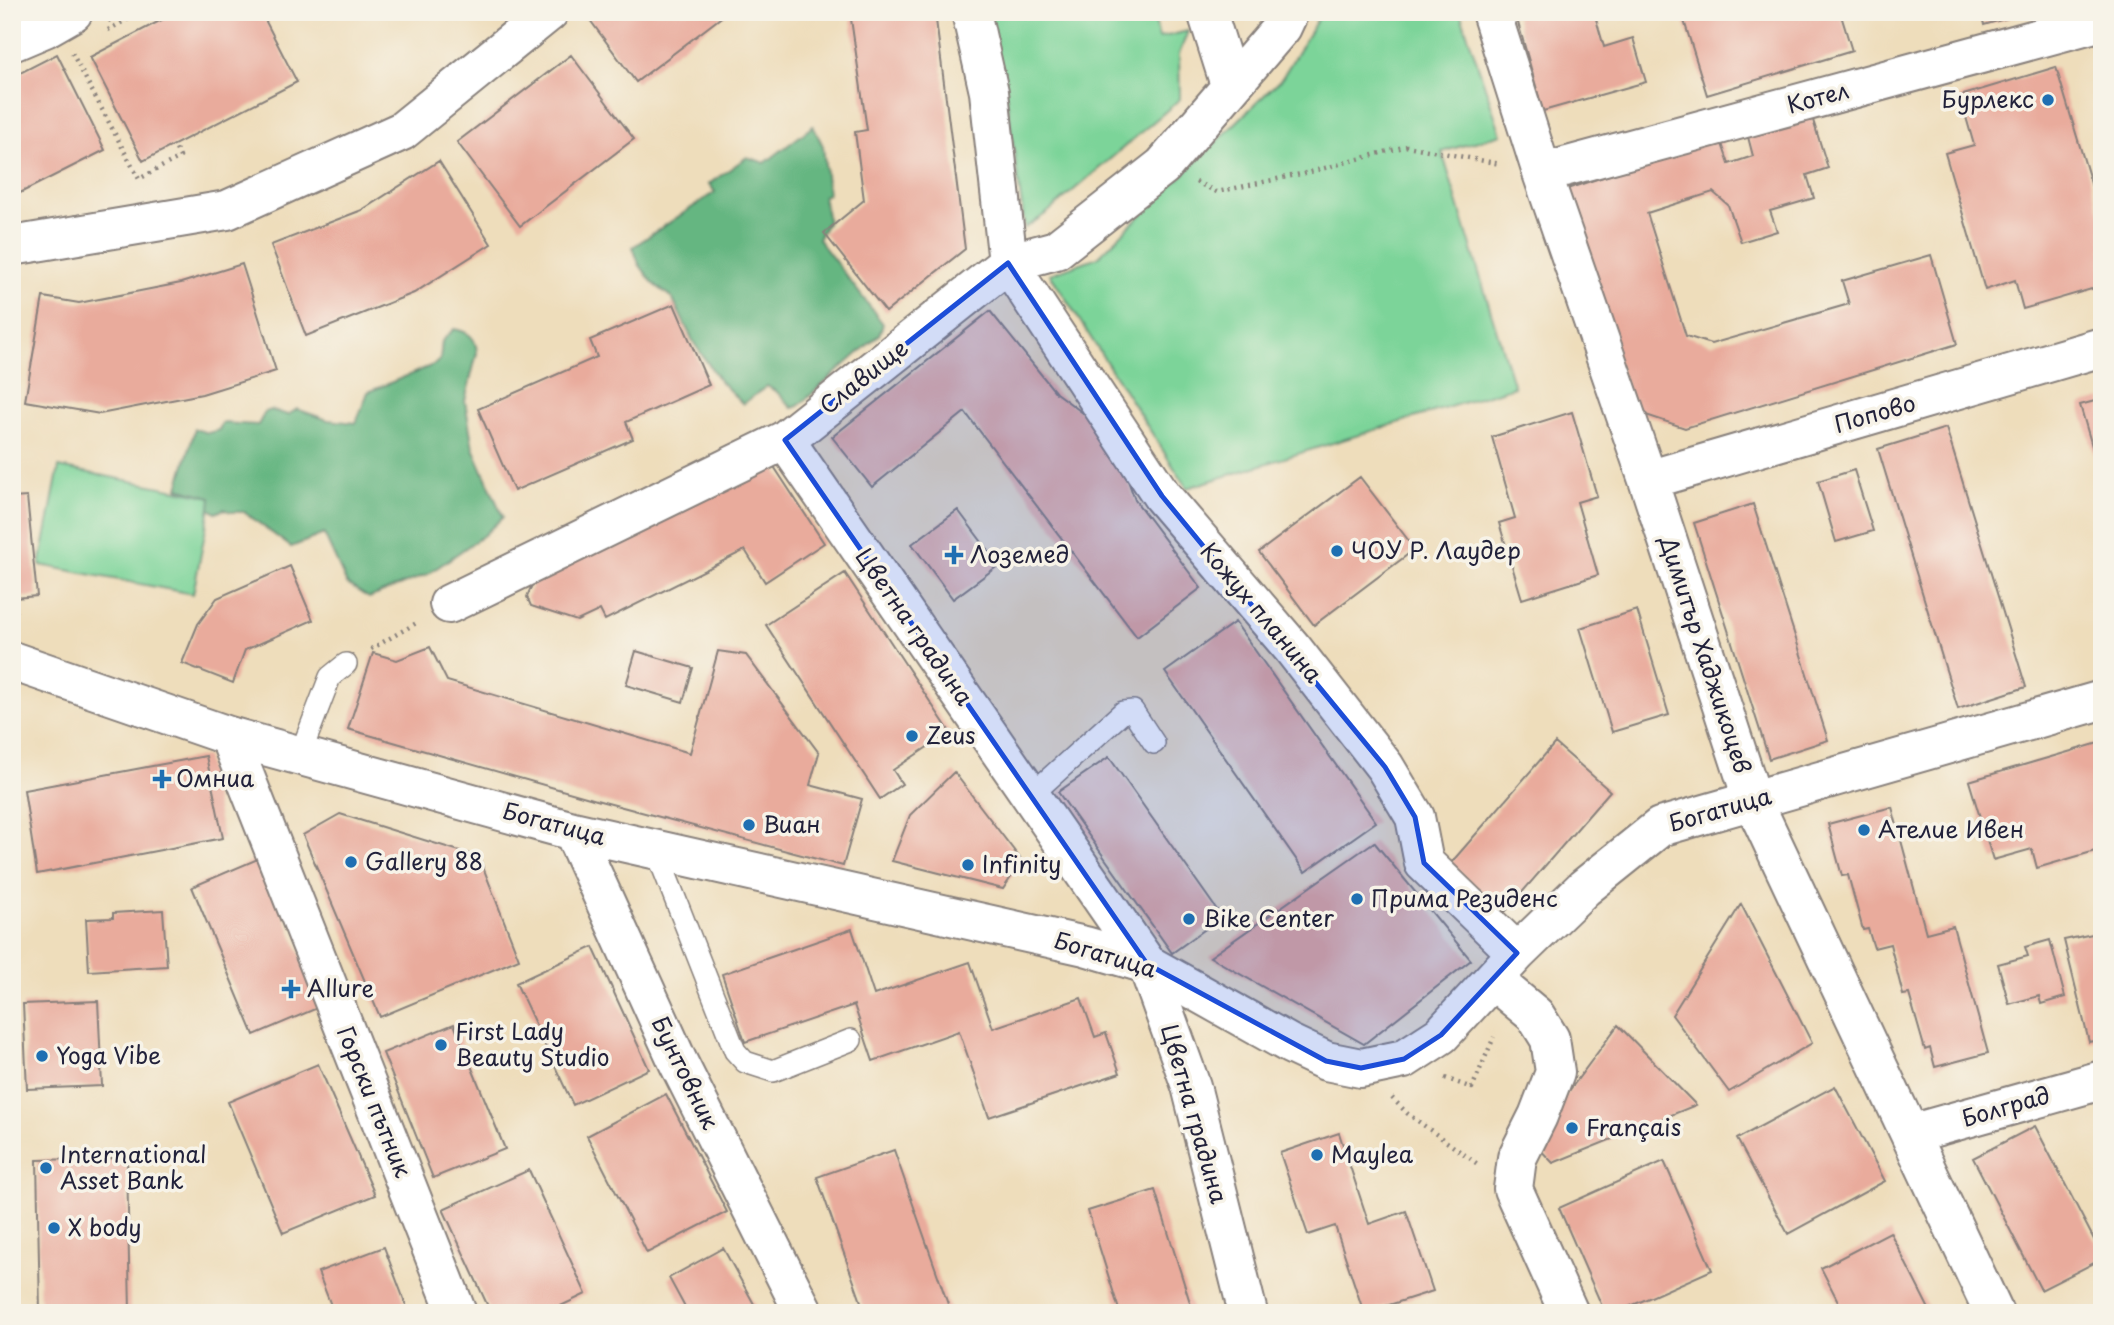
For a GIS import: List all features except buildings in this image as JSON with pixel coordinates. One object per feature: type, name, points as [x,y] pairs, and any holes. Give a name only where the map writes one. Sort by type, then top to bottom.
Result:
[{"type":"street","points":[[12,246],[227,210],[402,131],[549,12]]},
{"type":"street","points":[[971,12],[989,92],[1008,263]]},
{"type":"street","points":[[1207,12],[1230,85]]},
{"type":"street","name":"Славище","points":[[449,604],[785,439],[1008,263],[1056,250],[1163,166],[1282,26],[1289,12]]},
{"type":"street","name":"Димитър Хаджикоцев","points":[[1491,12],[1542,173],[1648,480],[1753,801],[1994,1313]]},
{"type":"street","name":"Котел","points":[[1542,173],[2096,27]]},
{"type":"street","points":[[12,42],[46,29],[72,31]]},
{"type":"street","name":"Кожух планина","points":[[1008,263],[1162,496],[1293,649],[1385,767],[1415,817],[1424,863],[1505,967],[1550,1039],[1555,1072],[1538,1116],[1517,1158],[1513,1189]]},
{"type":"street","name":"Попово","points":[[1648,480],[2102,347]]},
{"type":"street","name":"Цветна градина","points":[[785,439],[1147,964],[1191,1086],[1248,1313]]},
{"type":"street","name":"Богатица","points":[[12,661],[229,736],[573,831],[1085,946],[1147,964],[1290,1044],[1326,1061],[1361,1068],[1404,1059],[1441,1035],[1584,888],[1660,827],[2102,700]]},
{"type":"street","name":"Горски пътник","points":[[229,736],[457,1313]]},
{"type":"street","name":"Бунтовник","points":[[573,831],[678,1062],[804,1313]]},
{"type":"street","name":"Болград","points":[[1910,1134],[2102,1080]]},
{"type":"street","points":[[1513,1189],[1569,1313]]},
{"type":"lane","points":[[300,755],[330,677],[346,664]]},
{"type":"lane","points":[[1031,796],[1124,712],[1133,711],[1154,743]]},
{"type":"lane","points":[[656,849],[735,1051],[745,1062],[774,1071],[851,1040]]},
{"type":"path","points":[[265,20],[276,14],[275,12]]},
{"type":"path","points":[[72,31],[139,179],[180,157],[174,145]]},
{"type":"path","points":[[1163,166],[1217,192],[1310,173],[1407,146],[1542,173]]},
{"type":"path","points":[[368,651],[449,604]]},
{"type":"path","points":[[1361,1068],[1408,1114],[1513,1189]]},
{"type":"highlighted area","points":[[1008,263],[1162,496],[1385,767],[1415,817],[1424,863],[1517,953],[1441,1035],[1404,1059],[1361,1068],[1326,1061],[1147,964],[785,440]]},
{"type":"green space","points":[[987,12],[1153,12],[1159,38],[1188,31],[1179,54],[1180,99],[1047,213],[1025,228],[1007,102]]},
{"type":"green space","points":[[1322,12],[1460,12],[1501,134],[1442,152],[1514,387],[1187,488],[1050,274],[1098,257],[1282,78]]},
{"type":"green space","points":[[813,126],[823,146],[828,194],[823,196],[828,221],[818,239],[883,324],[879,335],[798,406],[792,408],[767,386],[743,404],[720,381],[694,343],[672,298],[653,283],[639,264],[633,247],[715,192],[709,184],[747,157],[765,163]]},
{"type":"green space","points":[[454,329],[471,336],[475,343],[477,353],[465,401],[473,448],[503,517],[484,535],[428,574],[369,598],[347,584],[324,534],[291,547],[244,512],[224,509],[216,513],[210,509],[211,497],[178,488],[195,429],[208,433],[219,430],[222,423],[258,425],[265,412],[271,410],[288,415],[297,409],[328,420],[356,423],[368,392],[440,360],[442,341]]},
{"type":"green space","points":[[59,467],[212,497],[193,594],[40,565]]},
{"type":"place","name":"Бурлекс","points":[[2048,100]]},
{"type":"place","name":"ЧОУ Р. Лаудер","points":[[1337,551]]},
{"type":"place","name":"Лоземед","points":[[954,555]]},
{"type":"place","name":"Zeus","points":[[912,736]]},
{"type":"place","name":"Омниа","points":[[162,779]]},
{"type":"place","name":"Виан","points":[[749,825]]},
{"type":"place","name":"Ателие Ивен","points":[[1864,830]]},
{"type":"place","name":"Gallery 88","points":[[351,862]]},
{"type":"place","name":"Infinity","points":[[968,865]]},
{"type":"place","name":"Прима Резиденс","points":[[1357,899]]},
{"type":"place","name":"Bike Center","points":[[1189,919]]},
{"type":"place","name":"Allure","points":[[291,989]]},
{"type":"place","name":"First Lady Beauty Studio","points":[[441,1045]]},
{"type":"place","name":"Yoga Vibe","points":[[42,1056]]},
{"type":"place","name":"Français","points":[[1572,1128]]},
{"type":"place","name":"Maylea","points":[[1317,1155]]},
{"type":"place","name":"International Asset Bank","points":[[46,1168]]},
{"type":"place","name":"X body","points":[[54,1228]]}]
